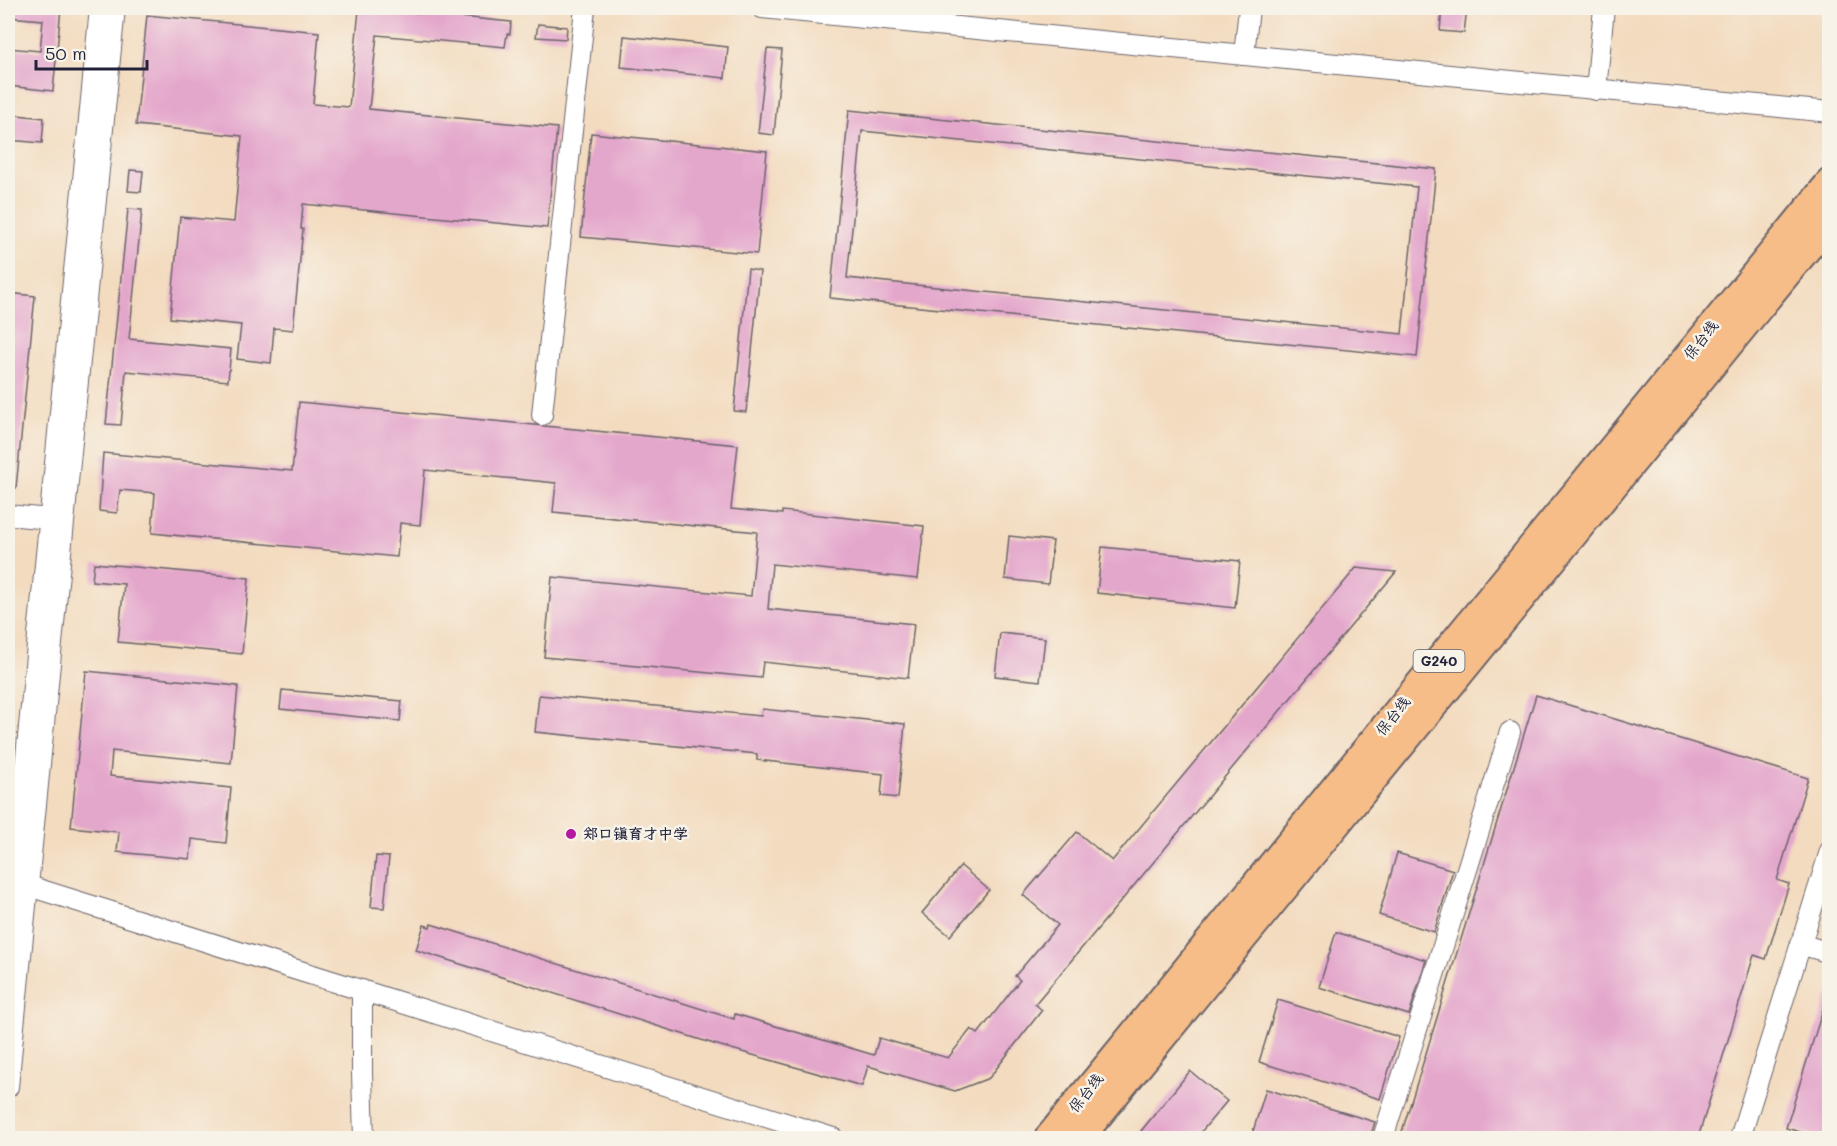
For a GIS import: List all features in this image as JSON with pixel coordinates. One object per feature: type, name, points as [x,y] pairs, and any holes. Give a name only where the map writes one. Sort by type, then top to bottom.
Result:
[{"type":"highway","name":"保台线","points":[[1049,1138],[1830,183]]},
{"type":"highway","name":"保台线","points":[[1079,1138],[1830,220]]},
{"type":"street","points":[[8,1087],[16,882],[49,519],[100,8]]},
{"type":"street","points":[[8,939],[115,8]]},
{"type":"street","points":[[542,415],[585,8]]},
{"type":"street","points":[[762,8],[891,14],[1244,55],[1830,112]]},
{"type":"street","points":[[1244,55],[1249,8]]},
{"type":"street","points":[[1596,90],[1604,8]]},
{"type":"street","points":[[8,515],[49,519]]},
{"type":"street","points":[[1383,1138],[1510,732]]},
{"type":"street","points":[[1740,1138],[1830,851]]},
{"type":"street","points":[[16,882],[833,1138]]},
{"type":"street","points":[[1800,944],[1830,953]]},
{"type":"street","points":[[362,990],[364,1138]]},
{"type":"building","points":[[8,8],[61,8],[53,91],[8,86],[8,48],[40,51],[43,20],[8,17]]},
{"type":"building","points":[[1442,8],[1467,8],[1464,33],[1440,31]]},
{"type":"building","points":[[379,9],[511,22],[510,34],[507,34],[505,47],[377,35],[369,109],[557,128],[547,228],[303,204],[301,229],[303,229],[293,330],[274,328],[271,363],[237,359],[241,325],[170,318],[180,217],[234,222],[242,136],[136,125],[147,15],[319,32],[313,104],[349,107],[359,10],[379,12]]},
{"type":"building","points":[[538,24],[567,27],[566,39],[536,37]]},
{"type":"building","points":[[624,36],[728,47],[725,78],[621,67]]},
{"type":"building","points":[[767,49],[782,50],[774,135],[758,133]]},
{"type":"building","points":[[849,110],[1436,169],[1417,357],[830,298]],"holes":[[[862,131],[1417,187],[1402,334],[847,278]]]},
{"type":"building","points":[[8,114],[44,118],[42,143],[8,140]]},
{"type":"building","points":[[591,133],[767,151],[757,254],[581,237]]},
{"type":"building","points":[[130,170],[143,171],[141,192],[128,191]]},
{"type":"building","points":[[128,209],[142,210],[129,339],[231,349],[228,381],[126,371],[121,425],[106,424]]},
{"type":"building","points":[[748,269],[760,271],[746,412],[734,411]]},
{"type":"building","points":[[8,293],[35,296],[16,488],[8,488]]},
{"type":"building","points":[[299,402],[738,445],[731,509],[782,514],[782,511],[924,526],[918,579],[772,564],[768,609],[914,624],[908,678],[763,662],[761,678],[544,657],[552,577],[751,596],[757,532],[553,512],[556,483],[425,470],[420,525],[400,523],[397,557],[152,533],[155,493],[120,490],[117,513],[99,511],[103,453],[292,471]]},
{"type":"building","points":[[1009,536],[1053,541],[1048,584],[1005,579]]},
{"type":"building","points":[[1102,547],[1240,561],[1235,608],[1097,593]]},
{"type":"building","points":[[94,563],[249,578],[242,654],[118,642],[124,584],[92,581]]},
{"type":"building","points":[[1356,568],[1396,572],[1035,1004],[1042,1010],[989,1078],[955,1091],[868,1066],[862,1086],[714,1044],[416,950],[424,925],[430,927],[431,924],[734,1019],[735,1014],[874,1055],[879,1038],[948,1058],[971,1029],[978,1034],[1020,980],[1015,976],[1058,925],[1023,895],[1077,832],[1112,861]]},
{"type":"building","points":[[1000,633],[1045,638],[1040,681],[995,676]]},
{"type":"building","points":[[86,671],[238,686],[231,763],[112,751],[110,776],[231,788],[226,843],[192,839],[190,859],[117,852],[119,832],[71,827]]},
{"type":"building","points":[[282,690],[402,701],[400,721],[280,709]]},
{"type":"building","points":[[539,695],[761,716],[762,709],[905,724],[898,798],[881,796],[883,774],[757,760],[757,754],[535,732]]},
{"type":"building","points":[[1536,695],[1808,778],[1777,880],[1789,884],[1766,959],[1754,955],[1698,1138],[1400,1138]]},
{"type":"building","points":[[1397,853],[1453,870],[1434,932],[1379,915]]},
{"type":"building","points":[[376,856],[389,857],[384,908],[371,907]]},
{"type":"building","points":[[961,866],[989,890],[950,936],[922,913]]},
{"type":"building","points":[[1336,932],[1426,960],[1409,1015],[1319,987]]},
{"type":"building","points":[[1827,996],[1830,996],[1830,1138],[1822,1138],[1786,1128]]},
{"type":"building","points":[[1278,1000],[1399,1037],[1380,1099],[1259,1062]]},
{"type":"building","points":[[1190,1071],[1227,1101],[1196,1138],[1150,1138],[1141,1131]]},
{"type":"building","points":[[1266,1089],[1375,1122],[1370,1138],[1251,1138]]},
{"type":"place","name":"郑口镇育才中学","points":[[571,834]]}]
